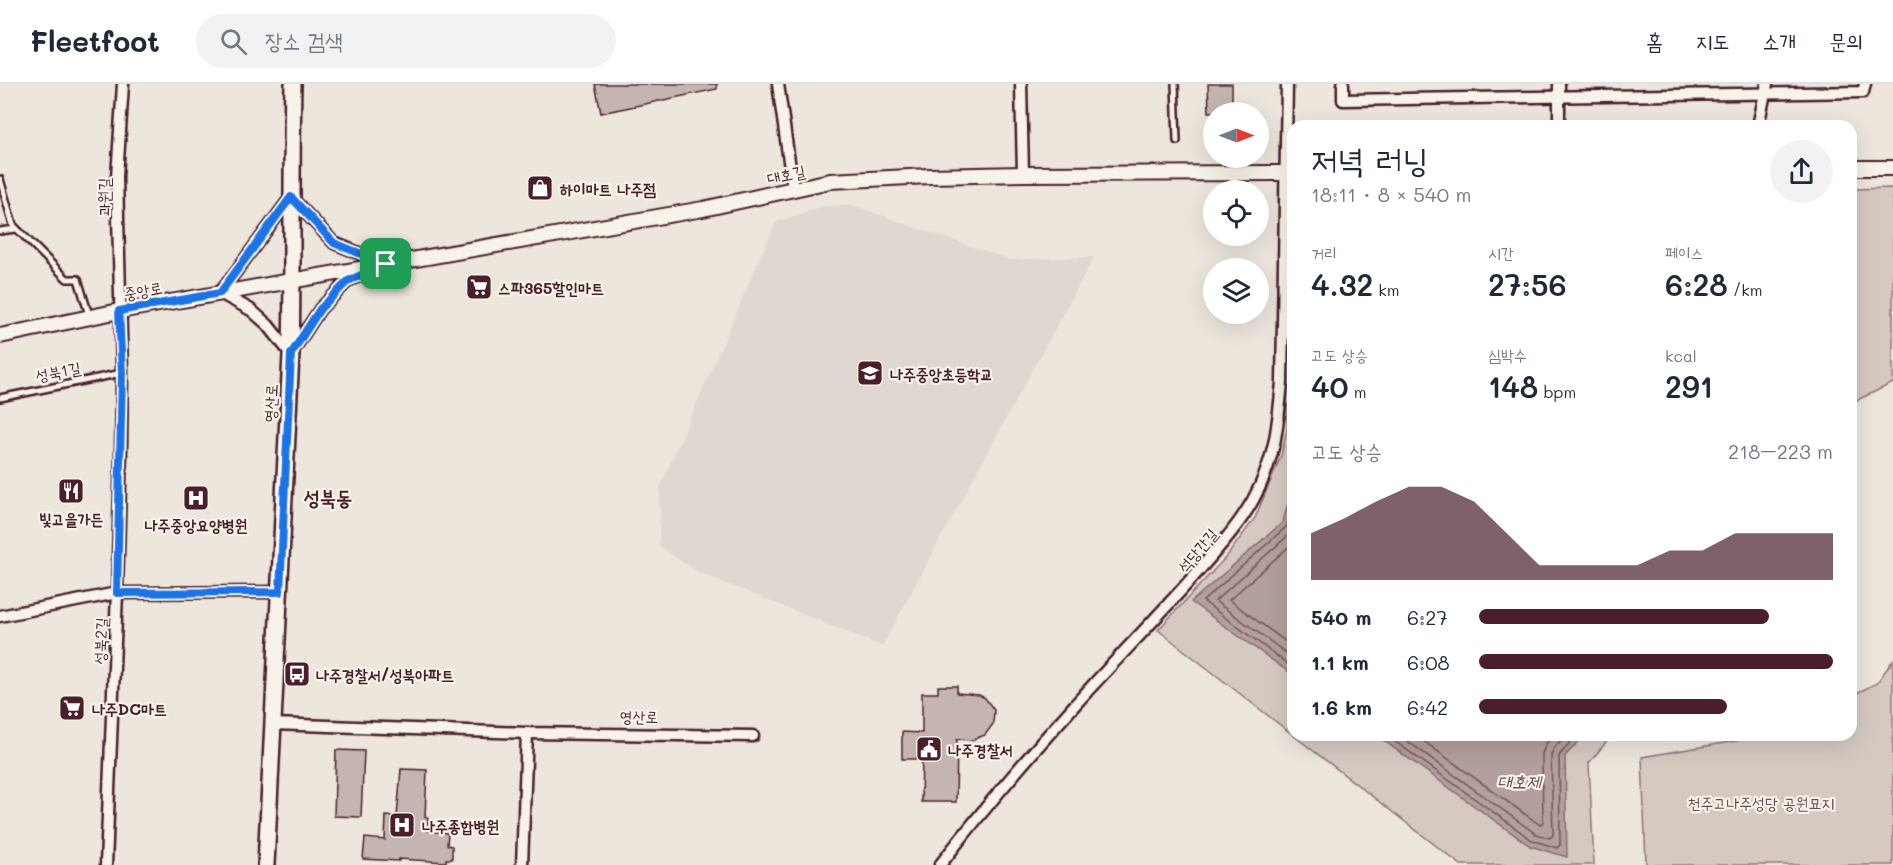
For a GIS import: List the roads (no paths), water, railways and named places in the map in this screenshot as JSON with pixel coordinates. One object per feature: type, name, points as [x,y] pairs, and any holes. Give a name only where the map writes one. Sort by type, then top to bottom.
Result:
[{"type":"main road","name":"영산로","points":[[266,865],[291,354],[293,84]]},
{"type":"street","name":"과원길","points":[[119,311],[117,177],[123,84]]},
{"type":"street","points":[[778,84],[793,189]]},
{"type":"street","points":[[1021,84],[1023,174]]},
{"type":"street","name":"석당간길","points":[[1287,84],[1288,120]]},
{"type":"street","points":[[1344,84],[1343,100],[1559,96],[1766,88],[1863,92],[1865,84]]},
{"type":"street","points":[[1559,84],[1559,120]]},
{"type":"street","points":[[1759,120],[1766,88]]},
{"type":"street","points":[[1857,168],[1893,168]]},
{"type":"street","name":"대호길","points":[[292,280],[703,209],[830,181],[1023,174],[1287,173]]},
{"type":"street","points":[[291,197],[334,243],[386,264],[348,281],[320,309],[291,354],[268,326],[251,310],[220,293],[291,197]]},
{"type":"street","name":"석당간길","points":[[940,865],[975,820],[1093,684],[1166,608],[1222,544],[1253,500],[1274,450],[1280,405],[1287,233]]},
{"type":"street","name":"중앙로","points":[[0,336],[119,311],[292,280]]},
{"type":"street","name":"성북2길","points":[[106,865],[117,593],[122,373],[119,311]]},
{"type":"street","points":[[0,616],[117,593],[280,592]]},
{"type":"street","name":"영산로","points":[[273,724],[527,733],[753,736]]},
{"type":"street","points":[[522,865],[527,733]]},
{"type":"lane","points":[[1175,84],[1177,141]]},
{"type":"lane","points":[[0,179],[13,225],[67,279],[78,279],[90,317]]},
{"type":"lane","points":[[0,231],[16,229]]},
{"type":"lane","name":"성북1길","points":[[0,398],[122,373]]},
{"type":"water","points":[[1287,507],[1287,671],[1191,602],[1283,522]]},
{"type":"water","name":"대호제","points":[[1384,741],[1579,741],[1565,756],[1567,857],[1530,846]]},
{"type":"place","name":"하이마트 나주점","points":[[540,188]]},
{"type":"place","name":"스파365할인마트","points":[[479,287]]},
{"type":"place","name":"나주중앙초등학교","points":[[870,373]]},
{"type":"place","name":"빛고을가든","points":[[71,491]]},
{"type":"place","name":"나주중앙요양병원","points":[[196,498]]},
{"type":"place","name":"나주경찰서/성북아파트","points":[[297,674]]},
{"type":"place","name":"나주DC마트","points":[[72,708]]},
{"type":"place","name":"나주경찰서","points":[[929,749]]},
{"type":"place","name":"나주종합병원","points":[[402,825]]},
{"type":"district","name":"성북동","points":[[328,497]]},
{"type":"park label","name":"천주고나주성당 공원묘지","points":[[1761,802]]}]
